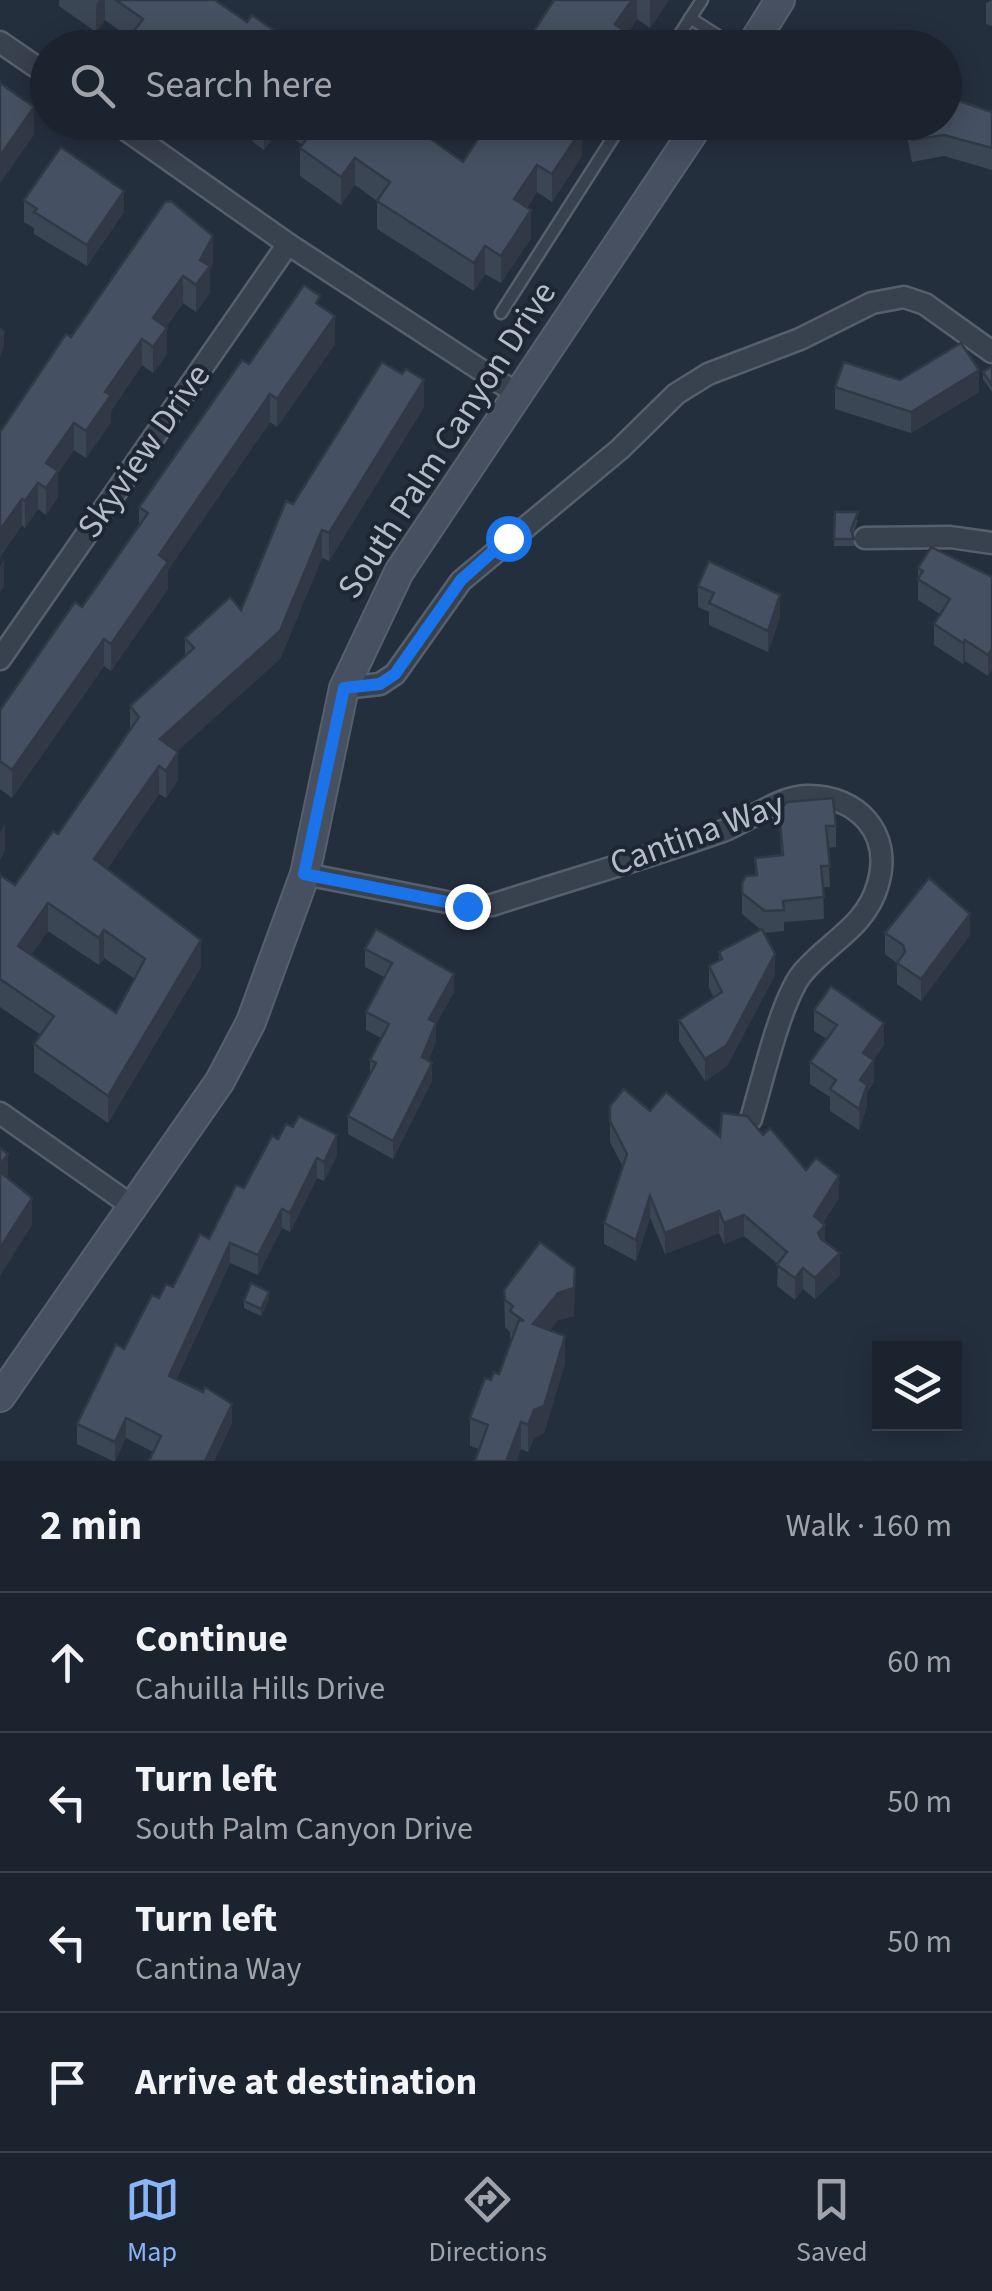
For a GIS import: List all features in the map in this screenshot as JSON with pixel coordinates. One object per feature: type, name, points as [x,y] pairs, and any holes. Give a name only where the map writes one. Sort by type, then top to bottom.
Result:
[{"type":"street","points":[[761,30],[780,0]]},
{"type":"street","points":[[0,42],[30,63]]},
{"type":"street","points":[[141,140],[288,244],[519,395]]},
{"type":"street","name":"South Palm Canyon Drive","points":[[0,1397],[220,1082],[251,1022],[304,874],[344,688],[399,572],[688,140]]},
{"type":"street","name":"Skyview Drive","points":[[0,659],[288,244]]},
{"type":"street","points":[[344,688],[380,684],[395,674],[461,580],[600,467],[676,394],[708,374],[800,339],[872,303],[904,297],[926,304],[992,352]]},
{"type":"street","points":[[866,538],[950,538],[992,543]]},
{"type":"street","name":"Cantina Way","points":[[304,874],[467,906],[492,905],[725,830],[801,796],[829,797],[855,806],[871,824],[882,852],[879,882],[853,929],[799,977],[751,1118]]},
{"type":"street","points":[[0,1114],[134,1208]]},
{"type":"lane","points":[[682,30],[702,0]]},
{"type":"lane","points":[[690,18],[709,30]]},
{"type":"lane","points":[[502,313],[613,140]]},
{"type":"building","points":[[116,0],[215,0],[247,22],[252,15],[273,30],[135,30],[143,19]]},
{"type":"building","points":[[554,0],[632,0],[615,24],[623,30],[535,30]]},
{"type":"building","points":[[0,83],[30,104],[30,113],[0,156]]},
{"type":"building","points":[[962,102],[992,112],[992,148],[962,140]]},
{"type":"building","points":[[306,140],[432,140],[463,162],[477,140],[575,140],[552,174],[537,165],[514,199],[531,210],[501,256],[485,246],[474,263],[377,201],[390,182],[355,158],[341,177],[300,148]]},
{"type":"building","points":[[61,147],[124,191],[87,245],[34,212],[37,209],[24,200]]},
{"type":"building","points":[[171,201],[213,236],[200,260],[210,266],[196,285],[183,276],[153,318],[167,328],[153,347],[142,339],[105,392],[111,395],[86,431],[74,423],[46,463],[58,471],[46,488],[38,483],[0,530],[0,432],[66,334],[71,337],[165,202]]},
{"type":"building","points":[[304,285],[320,296],[316,303],[335,316],[277,399],[270,394],[159,555],[168,562],[111,644],[104,639],[12,770],[0,761],[0,710],[75,602],[82,607],[148,513],[139,507],[242,360],[249,364]]},
{"type":"building","points":[[961,343],[979,370],[911,412],[835,387],[844,362],[900,380]]},
{"type":"building","points":[[382,362],[402,374],[406,369],[424,380],[329,533],[322,530],[280,631],[160,739],[178,752],[166,771],[159,766],[94,859],[201,940],[108,1096],[34,1044],[54,1016],[0,979],[0,875],[15,885],[53,831],[58,834],[139,717],[130,706],[194,648],[185,638],[230,597],[241,610],[286,501],[293,504]],"holes":[[[48,903],[99,938],[104,930],[145,959],[116,1013],[18,946]]]},
{"type":"building","points":[[992,366],[992,385],[983,372]]},
{"type":"building","points":[[835,512],[858,512],[851,530],[854,539],[834,539]]},
{"type":"building","points":[[931,547],[992,577],[992,649],[988,655],[934,624],[950,599],[918,579],[923,571],[918,568]]},
{"type":"building","points":[[709,561],[780,595],[768,631],[709,603],[714,593],[698,586]]},
{"type":"building","points":[[833,798],[836,826],[826,826],[830,866],[821,866],[824,897],[783,901],[784,910],[765,911],[742,893],[742,883],[746,876],[757,875],[755,858],[783,855],[779,811],[787,802]]},
{"type":"building","points":[[929,878],[970,914],[921,979],[897,963],[905,952],[903,945],[885,933]]},
{"type":"building","points":[[376,929],[454,974],[429,1019],[436,1023],[422,1057],[432,1063],[393,1141],[348,1116],[376,1063],[370,1060],[389,1024],[366,1012],[392,963],[365,949]]},
{"type":"building","points":[[762,929],[775,954],[727,1045],[705,1059],[679,1020],[722,992],[709,966],[722,959],[719,952]]},
{"type":"building","points":[[831,986],[884,1023],[863,1053],[874,1060],[860,1080],[867,1085],[859,1109],[830,1089],[836,1080],[810,1062],[837,1025],[814,1010]]},
{"type":"building","points":[[624,1089],[650,1111],[666,1092],[720,1137],[722,1113],[747,1116],[763,1135],[770,1128],[806,1170],[816,1158],[839,1176],[814,1216],[825,1225],[818,1233],[821,1239],[840,1253],[815,1278],[803,1268],[795,1278],[777,1265],[787,1252],[744,1215],[724,1223],[719,1211],[665,1233],[650,1196],[636,1240],[604,1223],[627,1154],[610,1121],[610,1106]]},
{"type":"building","points":[[299,1116],[337,1135],[324,1162],[317,1158],[290,1213],[282,1209],[258,1255],[230,1243],[169,1376],[203,1392],[205,1387],[232,1404],[205,1461],[149,1461],[161,1436],[126,1418],[115,1442],[77,1424],[116,1344],[124,1349],[152,1295],[159,1298],[166,1284],[173,1287],[200,1234],[209,1239],[236,1185],[244,1188],[272,1136],[278,1139],[286,1124],[293,1127]]},
{"type":"building","points":[[0,1148],[8,1154],[0,1165]]},
{"type":"building","points":[[0,1172],[32,1198],[0,1248]]},
{"type":"building","points":[[540,1242],[575,1268],[574,1288],[558,1293],[533,1324],[565,1336],[544,1406],[534,1410],[528,1425],[521,1422],[507,1459],[512,1461],[475,1461],[488,1425],[470,1418],[485,1378],[491,1380],[494,1372],[499,1374],[519,1320],[524,1321],[510,1311],[513,1306],[505,1300],[504,1290]]},
{"type":"building","points":[[251,1283],[269,1292],[261,1309],[244,1301]]},
{"type":"route","points":[[467,906],[304,874],[344,688],[380,684],[395,674],[434,613],[461,580],[508,538]]}]
